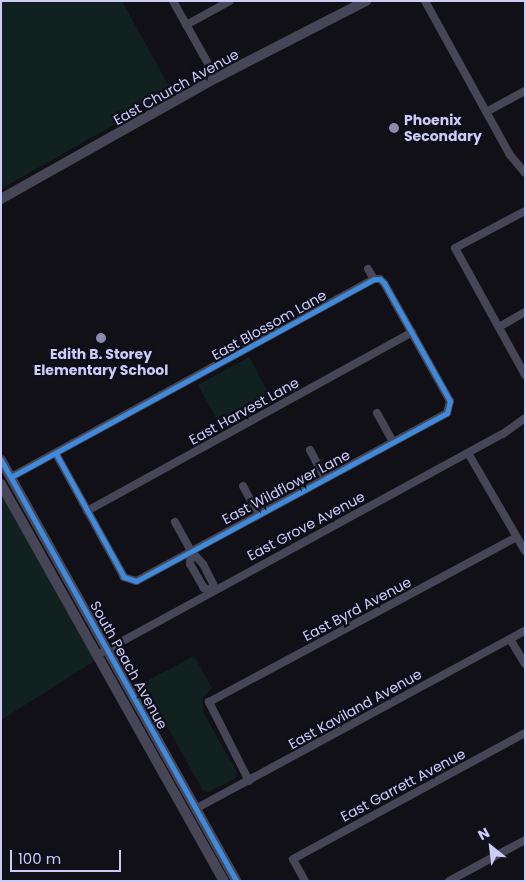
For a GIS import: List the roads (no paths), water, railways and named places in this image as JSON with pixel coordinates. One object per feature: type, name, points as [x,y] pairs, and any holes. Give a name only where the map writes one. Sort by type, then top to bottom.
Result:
[{"type":"street","points":[[173,1],[216,78]]},
{"type":"street","points":[[186,25],[230,1]]},
{"type":"street","name":"East Church Avenue","points":[[1,199],[216,78],[366,1]]},
{"type":"street","points":[[425,1],[510,155],[525,174]]},
{"type":"street","points":[[486,112],[525,91]]},
{"type":"street","points":[[525,211],[455,248],[525,375]]},
{"type":"street","points":[[368,269],[377,279],[412,332]]},
{"type":"street","name":"East Blossom Lane","points":[[11,477],[377,279]]},
{"type":"street","points":[[499,327],[525,312]]},
{"type":"street","name":"East Wildflower Lane","points":[[87,511],[124,577],[130,581],[190,551],[447,413],[450,408],[450,401],[412,332]]},
{"type":"street","name":"East Harvest Lane","points":[[87,511],[412,332]]},
{"type":"street","points":[[377,413],[393,442]]},
{"type":"street","name":"East Grove Avenue","points":[[98,655],[212,591],[468,453],[525,418]]},
{"type":"street","name":"East Wildflower Lane","points":[[310,450],[325,478]]},
{"type":"street","points":[[468,453],[525,551]]},
{"type":"street","points":[[56,454],[87,511]]},
{"type":"street","name":"South Peach Avenue","points":[[1,460],[197,808],[236,881]]},
{"type":"street","name":"South Peach Avenue","points":[[1,484],[224,881]]},
{"type":"street","name":"East Wildflower Lane","points":[[243,486],[258,514]]},
{"type":"street","points":[[175,522],[190,551],[200,559],[207,572],[213,584],[212,591],[204,588],[197,577],[190,564],[190,551]]},
{"type":"street","name":"East Byrd Avenue","points":[[250,781],[209,702],[517,537]]},
{"type":"street","points":[[197,577],[200,572],[207,572]]},
{"type":"street","name":"East Kaviland Avenue","points":[[197,808],[525,631]]},
{"type":"street","points":[[510,639],[525,664]]},
{"type":"street","name":"East Garrett Avenue","points":[[305,881],[293,859],[525,733]]},
{"type":"street","points":[[449,881],[525,840]]},
{"type":"place","name":"Phoenix Secondary","points":[[394,128]]},
{"type":"place","name":"Edith B. Storey Elementary School","points":[[101,338]]}]
